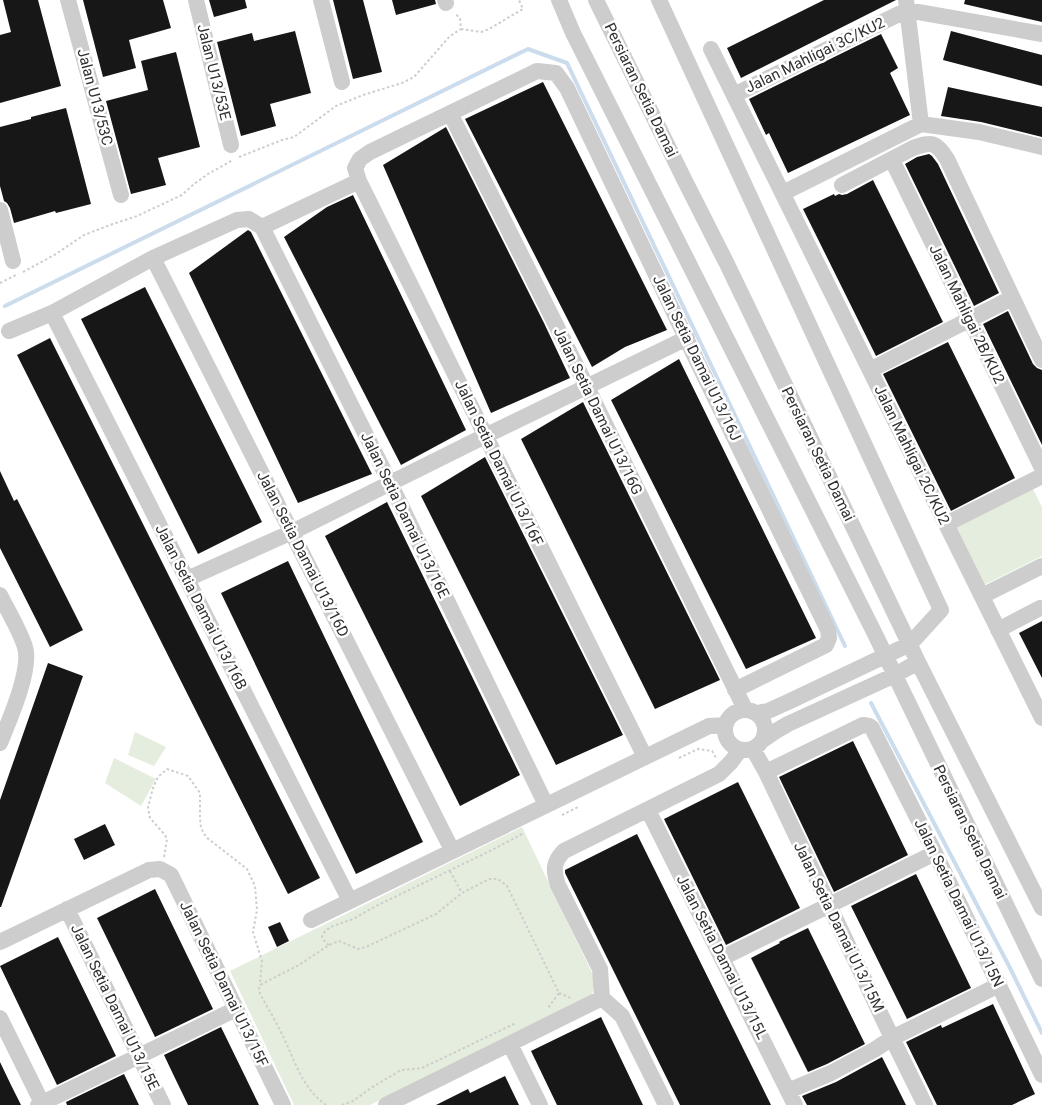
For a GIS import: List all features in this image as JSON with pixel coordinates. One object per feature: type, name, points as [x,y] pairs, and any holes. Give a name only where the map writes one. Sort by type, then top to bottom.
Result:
[{"type":"street","name":"Jalan U13/53C","points":[[68,0],[121,195]]},
{"type":"street","name":"Jalan U13/53E","points":[[196,0],[231,145]]},
{"type":"street","points":[[321,0],[342,82]]},
{"type":"street","name":"Persiaran Setia Damai","points":[[559,0],[573,33],[874,632],[1042,980]]},
{"type":"street","name":"Persiaran Setia Damai","points":[[596,0],[727,264],[918,662],[1042,908]]},
{"type":"street","points":[[651,0],[662,7],[946,611],[910,644],[886,657],[774,708],[738,711],[728,718],[725,731],[726,738],[734,747],[752,746],[788,724],[918,662]]},
{"type":"street","points":[[921,124],[906,5],[1042,34]]},
{"type":"street","name":"Jalan Mahligai 3C/KU2","points":[[734,96],[906,5]]},
{"type":"street","name":"Jalan Mahligai 2C/KU2","points":[[711,49],[1042,718]]},
{"type":"street","name":"Jalan Setia Damai U13/16J","points":[[450,114],[537,70],[556,73],[567,88],[828,630],[829,638],[826,645],[735,690]]},
{"type":"street","points":[[9,331],[52,313],[153,258],[237,220],[249,219],[262,227],[357,175],[360,159],[370,152],[450,114]]},
{"type":"street","name":"Jalan Setia Damai U13/16G","points":[[450,114],[735,690],[751,711]]},
{"type":"street","points":[[783,193],[921,124],[979,132],[1042,147]]},
{"type":"street","points":[[842,185],[913,148],[925,144],[933,144],[941,149],[1042,360]]},
{"type":"street","name":"Jalan Mahligai 2B/KU2","points":[[892,160],[1042,468]]},
{"type":"street","name":"Jalan Setia Damai U13/16F","points":[[357,175],[645,757]]},
{"type":"street","points":[[0,210],[13,261]]},
{"type":"street","name":"Jalan Setia Damai U13/16E","points":[[262,227],[390,483],[546,805]]},
{"type":"street","name":"Jalan Setia Damai U13/16D","points":[[153,258],[452,850]]},
{"type":"street","points":[[870,370],[1012,298]]},
{"type":"street","name":"Jalan Setia Damai U13/16B","points":[[52,313],[350,901]]},
{"type":"street","points":[[187,579],[292,532],[687,338]]},
{"type":"street","points":[[946,524],[1042,476]]},
{"type":"street","points":[[982,596],[1042,566]]},
{"type":"street","points":[[0,596],[26,648],[27,664],[0,743]]},
{"type":"street","points":[[998,630],[1040,608]]},
{"type":"street","points":[[864,667],[871,657],[874,632]]},
{"type":"street","points":[[666,1105],[622,1016],[602,998],[600,969],[558,885],[555,875],[556,859],[564,851],[719,774],[765,735],[766,729],[762,718],[751,711]]},
{"type":"street","points":[[312,920],[709,726],[726,725]]},
{"type":"street","name":"Jalan Setia Damai U13/15N","points":[[766,772],[863,725],[869,726],[874,731],[1042,1075]]},
{"type":"street","name":"Jalan Setia Damai U13/15M","points":[[752,746],[926,1105]]},
{"type":"street","name":"Jalan Setia Damai U13/15L","points":[[648,810],[792,1098]]},
{"type":"street","points":[[722,958],[935,853]]},
{"type":"street","points":[[0,942],[150,870],[160,868]]},
{"type":"street","name":"Jalan Setia Damai U13/15F","points":[[160,868],[171,875],[283,1105]]},
{"type":"street","name":"Jalan Setia Damai U13/15E","points":[[67,909],[163,1105]]},
{"type":"street","points":[[792,1098],[892,1038],[999,985]]},
{"type":"street","points":[[386,1105],[410,1100],[510,1044],[602,998]]},
{"type":"street","points":[[0,1018],[41,1104],[236,1009]]},
{"type":"street","points":[[510,1044],[540,1105]]},
{"type":"path","points":[[0,283],[49,258],[84,235],[137,216],[182,196],[194,184],[231,160],[294,137],[336,106],[414,77],[450,36],[461,29],[480,32],[489,29],[523,9],[519,0]]},
{"type":"path","points":[[445,2],[460,19],[461,29]]},
{"type":"path","points":[[675,759],[698,749],[712,752],[724,769]]},
{"type":"path","points":[[160,868],[164,857],[166,839],[165,835],[150,818],[148,807],[158,777],[167,769],[188,776],[200,793],[201,828],[206,837],[247,869],[256,886],[257,910],[253,932],[262,960],[258,989],[283,1036],[303,1081],[321,1102],[326,1105]]},
{"type":"path","points":[[561,815],[585,803]]},
{"type":"path","points":[[329,945],[322,937],[325,931],[333,926],[353,919],[524,833]]},
{"type":"path","points":[[450,870],[462,893]]},
{"type":"path","points":[[260,985],[299,965],[339,940],[358,949],[366,947],[436,914],[462,893],[489,879],[498,879],[507,886],[559,993],[549,1008]]},
{"type":"path","points":[[342,1105],[353,1101],[401,1070],[422,1068],[523,1020]]},
{"type":"green space","points":[[1032,487],[1042,507],[1042,556],[984,585],[955,527]]},
{"type":"green space","points":[[135,732],[166,747],[154,766],[128,755]]},
{"type":"green space","points":[[114,758],[156,779],[141,806],[105,783]]},
{"type":"green space","points":[[522,827],[594,977],[594,988],[591,997],[370,1105],[294,1105],[230,971]]},
{"type":"building","points":[[3,0],[38,0],[61,86],[0,103],[0,35],[11,32]]},
{"type":"building","points":[[83,0],[163,0],[171,28],[129,40],[136,68],[103,77]]},
{"type":"building","points":[[209,0],[245,0],[247,8],[214,17]]},
{"type":"building","points":[[333,0],[363,0],[382,72],[353,79]]},
{"type":"building","points":[[392,0],[435,0],[436,4],[396,15]]},
{"type":"building","points":[[824,0],[896,0],[741,78],[727,48]]},
{"type":"building","points":[[965,0],[1042,0],[1042,22],[964,4]]},
{"type":"building","points":[[295,31],[311,93],[270,104],[276,126],[241,136],[217,42],[252,33],[254,41]]},
{"type":"building","points":[[951,31],[1042,55],[1042,86],[943,60]]},
{"type":"building","points":[[881,34],[898,68],[890,73],[910,115],[788,173],[769,133],[766,135],[749,99]]},
{"type":"building","points":[[176,52],[200,147],[158,158],[166,185],[131,194],[106,101],[148,90],[141,61]]},
{"type":"building","points":[[543,82],[667,330],[625,347],[592,367],[465,119]]},
{"type":"building","points":[[948,87],[1042,107],[1042,137],[981,122],[941,116]]},
{"type":"building","points":[[66,108],[91,204],[56,213],[55,211],[14,223],[10,208],[4,201],[0,186],[0,127]]},
{"type":"building","points":[[446,127],[570,378],[491,413],[383,165]]},
{"type":"building","points":[[929,154],[938,164],[999,293],[974,306],[905,164],[917,157]]},
{"type":"building","points":[[873,180],[943,322],[876,356],[803,209],[834,194],[835,196],[847,194]]},
{"type":"building","points":[[353,195],[466,430],[401,465],[284,237],[327,207]]},
{"type":"building","points":[[248,230],[251,232],[372,474],[298,503],[189,273]]},
{"type":"building","points":[[145,287],[262,522],[198,554],[81,319]]},
{"type":"building","points":[[1008,311],[1033,364],[1042,370],[1042,445],[983,324]]},
{"type":"building","points":[[50,338],[320,878],[288,894],[17,355]]},
{"type":"building","points":[[948,342],[1015,478],[951,511],[883,374]]},
{"type":"building","points":[[679,359],[816,638],[746,669],[611,400]]},
{"type":"building","points":[[583,402],[720,680],[655,709],[521,439]]},
{"type":"building","points":[[485,457],[623,735],[556,765],[421,496]]},
{"type":"building","points":[[0,471],[14,501],[17,499],[83,630],[50,647],[0,548]]},
{"type":"building","points":[[387,502],[520,775],[460,806],[325,536]]},
{"type":"building","points":[[288,561],[423,842],[356,874],[221,593]]},
{"type":"building","points":[[1042,621],[1042,678],[1019,633]]},
{"type":"building","points":[[48,663],[83,676],[0,907],[0,800]]},
{"type":"building","points":[[853,741],[908,855],[834,892],[779,777]]},
{"type":"building","points":[[738,782],[800,908],[726,945],[664,819]]},
{"type":"building","points":[[105,824],[115,845],[84,860],[74,839]]},
{"type":"building","points":[[637,834],[771,1105],[680,1105],[565,873],[565,870]]},
{"type":"building","points":[[916,874],[971,988],[907,1019],[851,906]]},
{"type":"building","points":[[155,889],[213,1009],[155,1037],[97,918]]},
{"type":"building","points":[[280,922],[289,941],[277,947],[268,927]]},
{"type":"building","points":[[808,928],[865,1044],[808,1072],[751,958]]},
{"type":"building","points":[[58,937],[116,1056],[57,1085],[0,966]]},
{"type":"building","points":[[993,1004],[1035,1094],[1012,1105],[937,1105],[906,1042],[941,1025],[942,1028]]},
{"type":"building","points":[[601,1017],[643,1105],[557,1105],[531,1051]]},
{"type":"building","points":[[221,1027],[259,1105],[188,1105],[164,1055]]},
{"type":"building","points":[[882,1057],[906,1105],[807,1105],[802,1096],[836,1082]]},
{"type":"building","points":[[0,1062],[11,1085],[21,1105],[0,1105]]},
{"type":"building","points":[[124,1074],[139,1105],[67,1105],[66,1102]]},
{"type":"building","points":[[505,1076],[519,1105],[436,1105],[468,1089],[470,1093]]},
{"type":"waterway","points":[[5,306],[528,49],[567,63],[845,646]]},
{"type":"waterway","points":[[871,703],[1009,966],[1042,1033]]}]
